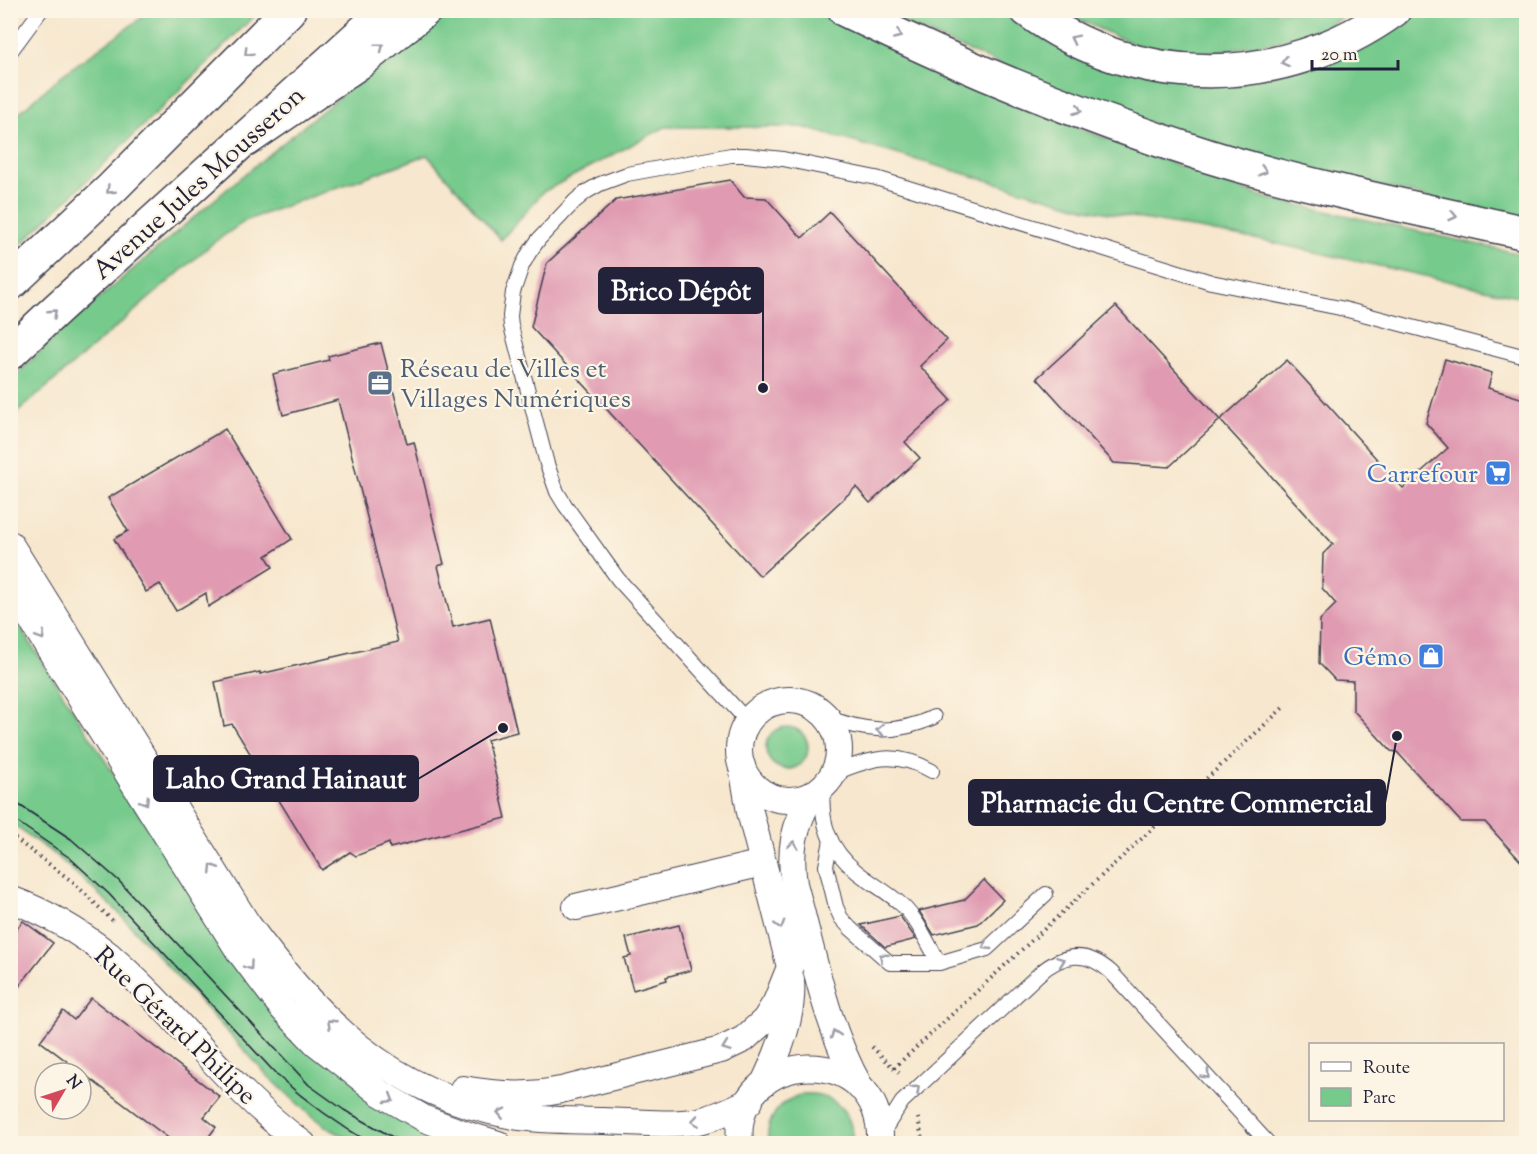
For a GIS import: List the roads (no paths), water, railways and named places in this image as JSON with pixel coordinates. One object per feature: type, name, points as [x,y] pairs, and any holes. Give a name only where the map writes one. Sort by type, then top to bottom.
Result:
[{"type":"main road","name":"Avenue Jules Mousseron","points":[[10,353],[387,10]]},
{"type":"main road","points":[[246,140],[360,62],[425,10]]},
{"type":"main road","points":[[845,10],[966,65],[1156,139],[1208,156],[1313,184],[1527,233]]},
{"type":"main road","points":[[1027,10],[1069,37],[1113,56],[1167,68],[1217,71],[1270,66],[1320,51],[1343,42],[1394,10]]},
{"type":"main road","name":"Avenue Jules Mousseron","points":[[10,284],[113,187],[288,11]]},
{"type":"street","points":[[10,544],[260,941],[318,1011],[350,1041],[403,1078],[475,1106],[514,1116],[554,1120],[674,1123],[718,1116],[757,1092],[784,1071],[809,1066],[833,1070],[860,1087]]},
{"type":"street","points":[[10,586],[239,951],[283,1009],[316,1043],[380,1093],[426,1119],[468,1135],[498,1143]]},
{"type":"street","points":[[740,1143],[741,1123],[775,1060],[789,1018],[792,995],[790,967],[750,812],[740,746],[742,733],[748,722],[763,707],[790,700],[810,704],[827,717],[835,728],[839,741],[839,754],[823,785],[798,820],[793,838],[794,884],[834,1032],[860,1087],[877,1112],[881,1139]]},
{"type":"street","points":[[742,766],[753,784],[771,796],[792,800],[823,785]]},
{"type":"street","points":[[576,907],[763,863]]},
{"type":"street","name":"Rue Gérard Philipe","points":[[10,899],[37,910],[110,956],[276,1122],[303,1143]]},
{"type":"street","points":[[403,1078],[474,1091],[512,1095],[544,1094],[721,1050],[744,1039],[765,1020],[776,1002],[790,967]]},
{"type":"lane","points":[[10,52],[41,10]]},
{"type":"lane","points":[[748,722],[618,579],[557,492],[544,452],[511,326],[513,292],[522,266],[539,239],[575,201],[600,184],[627,174],[731,155],[783,159],[894,183],[1211,282],[1340,308],[1527,357]]},
{"type":"lane","points":[[827,717],[850,726],[872,730],[915,726],[934,717]]},
{"type":"lane","points":[[932,771],[909,760],[893,758],[867,761],[823,785],[823,819],[831,840],[847,863],[903,906],[912,916],[939,963]]},
{"type":"lane","points":[[831,840],[826,866],[841,918],[890,963],[939,963],[987,949],[1046,894]]},
{"type":"lane","points":[[881,1139],[902,1102],[1039,974],[1058,960],[1076,956],[1095,961],[1111,972],[1269,1143]]},
{"type":"tram line","points":[[10,799],[71,839],[118,880],[309,1085],[344,1110],[405,1144]]},
{"type":"tram line","points":[[10,817],[70,858],[109,894],[278,1076],[323,1112],[372,1144]]},
{"type":"place","name":"Réseau de Villes et Villages Numériques","points":[[380,383]]},
{"type":"place","name":"Brico Dépôt","points":[[763,388]]},
{"type":"place","name":"Carrefour","points":[[1498,473]]},
{"type":"place","name":"Gémo","points":[[1431,656]]},
{"type":"place","name":"Laho Grand Hainaut","points":[[503,728]]},
{"type":"place","name":"Pharmacie du Centre Commercial","points":[[1397,736]]}]
